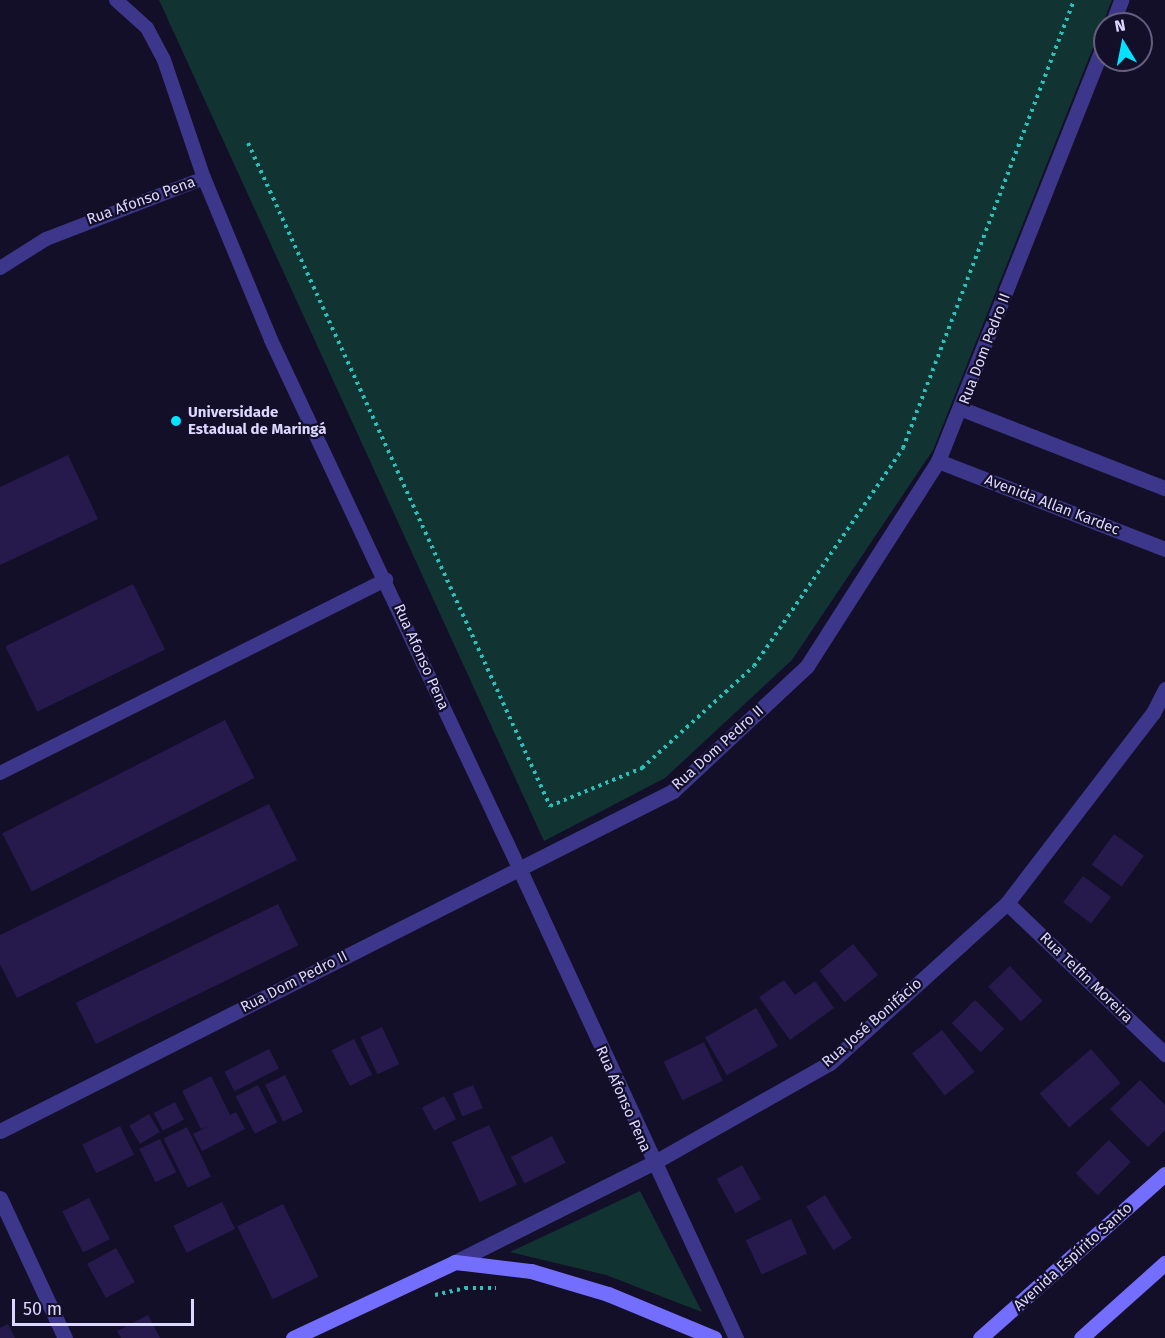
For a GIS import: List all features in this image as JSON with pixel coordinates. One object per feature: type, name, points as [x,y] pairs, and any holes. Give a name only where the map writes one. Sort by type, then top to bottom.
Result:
[{"type":"main road","name":"Avenida Espírito Santo","points":[[980,1338],[1165,1174]]},
{"type":"main road","points":[[293,1338],[454,1262],[531,1271],[608,1294],[714,1338]]},
{"type":"main road","points":[[1081,1338],[1165,1263]]},
{"type":"street","name":"Rua Dom Pedro II","points":[[0,1131],[673,791],[807,666],[939,461],[962,409],[1093,72]]},
{"type":"street","points":[[962,409],[1165,488]]},
{"type":"street","name":"Avenida Allan Kardec","points":[[939,461],[1165,549]]},
{"type":"street","name":"Rua José Bonifácio","points":[[454,1262],[653,1163],[830,1063],[1007,903],[1153,712],[1165,689]]},
{"type":"street","name":"Rua Afonso Pena","points":[[519,868],[653,1163],[736,1338]]},
{"type":"street","name":"Rua Telfin Moreira","points":[[1007,903],[1165,1054]]},
{"type":"street","points":[[0,1198],[65,1338]]},
{"type":"lane","points":[[117,0],[147,28],[164,60],[204,178]]},
{"type":"lane","name":"Rua Afonso Pena","points":[[0,268],[46,239],[204,178],[271,340],[386,580],[519,868]]},
{"type":"lane","points":[[0,772],[386,580]]},
{"type":"path","points":[[248,143],[550,806],[642,768],[754,666],[897,457],[1074,0]]},
{"type":"path","points":[[433,1295],[465,1288],[499,1288]]},
{"type":"green space","points":[[159,0],[1112,0],[1107,12],[1093,12],[1093,48],[933,450],[792,660],[665,778],[544,841]]},
{"type":"green space","points":[[640,1191],[702,1312],[606,1275],[510,1252]]},
{"type":"building","points":[[68,455],[98,519],[0,565],[0,487]]},
{"type":"building","points":[[133,584],[165,650],[37,712],[5,646]]},
{"type":"building","points":[[225,720],[255,778],[32,891],[2,833]]},
{"type":"building","points":[[269,804],[297,860],[17,998],[0,964],[0,935]]},
{"type":"building","points":[[1114,834],[1144,856],[1122,886],[1092,865]]},
{"type":"building","points":[[1083,876],[1111,897],[1091,923],[1063,902]]},
{"type":"building","points":[[278,904],[298,945],[96,1044],[76,1003]]},
{"type":"building","points":[[853,944],[878,975],[845,1002],[820,971]]},
{"type":"building","points":[[1010,966],[1043,1001],[1021,1022],[988,986]]},
{"type":"building","points":[[784,980],[795,995],[815,981],[834,1008],[790,1040],[759,997]]},
{"type":"building","points":[[975,1000],[1004,1029],[981,1052],[952,1023]]},
{"type":"building","points":[[756,1008],[778,1046],[727,1076],[705,1038]]},
{"type":"building","points":[[382,1027],[399,1064],[378,1074],[360,1037]]},
{"type":"building","points":[[942,1030],[975,1072],[945,1095],[912,1053]]},
{"type":"building","points":[[354,1039],[372,1075],[350,1086],[332,1050]]},
{"type":"building","points":[[704,1042],[723,1081],[682,1100],[664,1062]]},
{"type":"building","points":[[269,1049],[279,1069],[234,1091],[224,1072]]},
{"type":"building","points":[[1091,1049],[1121,1083],[1069,1128],[1040,1094]]},
{"type":"building","points":[[285,1075],[303,1112],[283,1121],[265,1085]]},
{"type":"building","points":[[211,1076],[230,1115],[236,1112],[245,1129],[202,1151],[193,1134],[209,1126],[201,1129],[182,1091]]},
{"type":"building","points":[[1140,1080],[1165,1105],[1165,1130],[1148,1147],[1110,1109]]},
{"type":"building","points":[[258,1085],[277,1122],[255,1134],[236,1096]]},
{"type":"building","points":[[473,1085],[483,1108],[463,1117],[453,1094]]},
{"type":"building","points":[[444,1096],[456,1119],[434,1131],[422,1108]]},
{"type":"building","points":[[175,1102],[184,1120],[163,1131],[154,1113]]},
{"type":"building","points":[[149,1114],[160,1132],[140,1144],[129,1126]]},
{"type":"building","points":[[489,1125],[517,1185],[480,1202],[452,1142]]},
{"type":"building","points":[[120,1126],[134,1155],[96,1173],[82,1144]]},
{"type":"building","points":[[187,1127],[211,1176],[188,1188],[164,1138]]},
{"type":"building","points":[[552,1136],[566,1163],[525,1184],[511,1157]]},
{"type":"building","points":[[160,1139],[176,1172],[156,1182],[139,1149]]},
{"type":"building","points":[[1109,1140],[1131,1162],[1098,1195],[1076,1173]]},
{"type":"building","points":[[742,1165],[761,1199],[736,1213],[717,1179]]},
{"type":"building","points":[[825,1195],[852,1238],[833,1250],[806,1207]]},
{"type":"building","points":[[89,1198],[110,1239],[83,1253],[62,1212]]},
{"type":"building","points":[[222,1202],[235,1229],[187,1253],[173,1226]]},
{"type":"building","points":[[283,1204],[319,1277],[273,1299],[237,1226]]},
{"type":"building","points":[[791,1219],[807,1253],[762,1275],[746,1240]]},
{"type":"building","points":[[116,1248],[135,1282],[106,1298],[87,1264]]},
{"type":"building","points":[[148,1315],[160,1338],[121,1338],[117,1331]]},
{"type":"building","points":[[8,1324],[15,1338],[0,1338],[0,1328]]},
{"type":"place","name":"Universidade Estadual de Maringá","points":[[176,421]]}]
